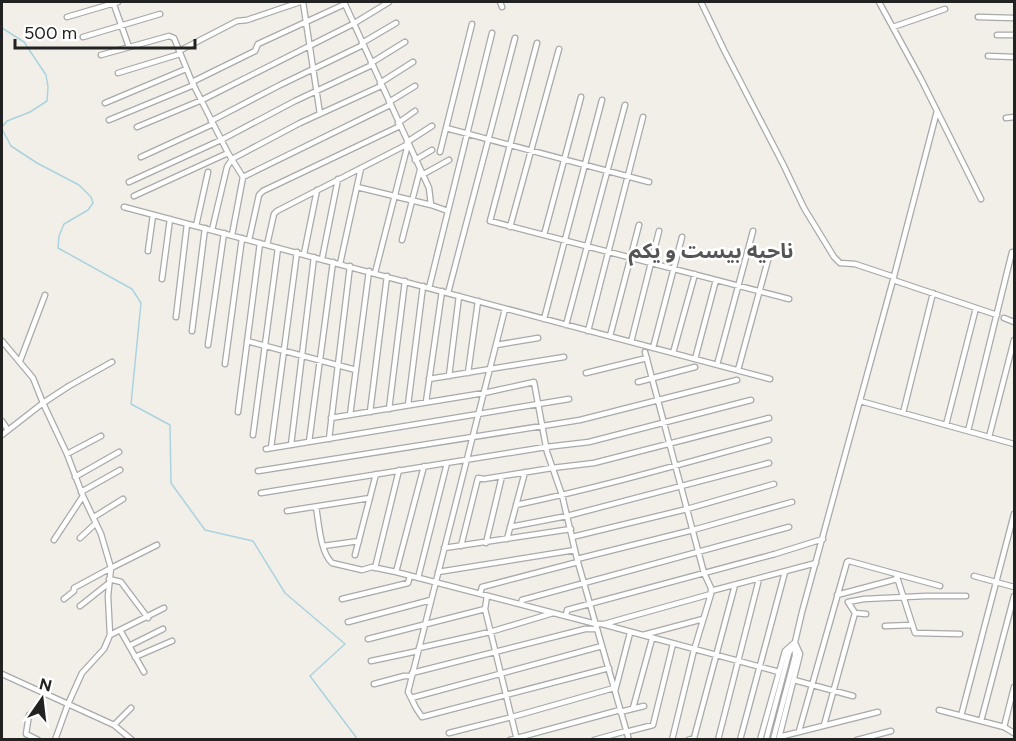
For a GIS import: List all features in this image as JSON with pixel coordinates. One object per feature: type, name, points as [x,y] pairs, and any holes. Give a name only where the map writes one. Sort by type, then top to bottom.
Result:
[{"type":"street","points":[[67,17],[114,2],[129,47]]},
{"type":"street","points":[[118,73],[179,53],[237,21],[255,18],[302,2],[320,114]]},
{"type":"street","points":[[137,127],[202,100],[353,24],[389,2]]},
{"type":"street","points":[[701,2],[804,208],[834,257],[840,263],[855,264],[997,315]]},
{"type":"street","points":[[879,2],[981,199]]},
{"type":"street","points":[[109,120],[193,83],[255,51],[258,44],[344,3],[429,188],[431,205]]},
{"type":"street","points":[[893,27],[945,9]]},
{"type":"street","points":[[83,37],[160,14]]},
{"type":"street","points":[[978,17],[1014,18]]},
{"type":"street","points":[[141,157],[362,44],[396,23]]},
{"type":"street","points":[[440,152],[472,24]]},
{"type":"street","points":[[408,405],[426,287],[448,211],[492,33]]},
{"type":"street","points":[[997,35],[1014,35]]},
{"type":"street","points":[[101,55],[172,36],[174,38],[186,69],[212,122],[243,177],[232,235]]},
{"type":"street","points":[[426,402],[445,292],[489,140],[515,38]]},
{"type":"street","points":[[129,182],[221,140],[371,64],[405,42]]},
{"type":"street","points":[[537,43],[489,221],[789,299]]},
{"type":"street","points":[[510,227],[559,49]]},
{"type":"street","points":[[988,56],[1014,57]]},
{"type":"street","points":[[212,230],[227,167],[232,159],[381,85],[413,62]]},
{"type":"street","points":[[105,103],[186,69]]},
{"type":"street","points":[[243,177],[389,104],[415,86]]},
{"type":"street","points":[[544,236],[581,97]]},
{"type":"street","points":[[544,319],[602,100]]},
{"type":"street","points":[[566,325],[625,105]]},
{"type":"street","points":[[249,240],[259,195],[263,191],[399,124],[415,111]]},
{"type":"street","points":[[766,740],[894,279],[936,111]]},
{"type":"street","points":[[588,331],[643,117]]},
{"type":"street","points":[[1006,118],[1014,117]]},
{"type":"street","points":[[267,245],[274,214],[277,211],[407,143],[432,126]]},
{"type":"street","points":[[446,128],[649,182]]},
{"type":"street","points":[[375,273],[407,143]]},
{"type":"street","points":[[415,160],[432,150]]},
{"type":"street","points":[[134,196],[228,153]]},
{"type":"street","points":[[402,240],[421,172],[449,160]]},
{"type":"street","points":[[340,264],[361,168]]},
{"type":"street","points":[[196,226],[208,172]]},
{"type":"street","points":[[322,259],[338,179]]},
{"type":"street","points":[[357,187],[448,211]]},
{"type":"street","points":[[304,254],[317,190]]},
{"type":"street","points":[[124,207],[770,379]]},
{"type":"street","points":[[148,251],[153,215]]},
{"type":"street","points":[[162,279],[170,219]]},
{"type":"street","points":[[176,317],[187,224]]},
{"type":"street","points":[[610,336],[639,225]]},
{"type":"street","points":[[192,331],[205,228]]},
{"type":"street","points":[[631,342],[659,231]]},
{"type":"street","points":[[717,364],[753,231]]},
{"type":"street","points":[[208,345],[224,233]]},
{"type":"street","points":[[653,348],[682,237]]},
{"type":"street","points":[[225,364],[242,238]]},
{"type":"street","points":[[238,412],[260,243]]},
{"type":"street","points":[[254,435],[278,248]]},
{"type":"street","points":[[297,252],[268,449],[569,399]]},
{"type":"street","points":[[968,431],[1012,252]]},
{"type":"street","points":[[291,445],[314,257]]},
{"type":"street","points":[[738,370],[768,260]]},
{"type":"street","points":[[309,442],[333,262]]},
{"type":"street","points":[[328,439],[350,266]]},
{"type":"street","points":[[350,415],[369,271]]},
{"type":"street","points":[[673,353],[695,274]]},
{"type":"street","points":[[370,412],[387,276]]},
{"type":"street","points":[[695,359],[716,280]]},
{"type":"street","points":[[389,409],[405,281]]},
{"type":"street","points":[[903,413],[933,293]]},
{"type":"street","points":[[20,361],[45,296]]},
{"type":"street","points":[[449,376],[459,296]]},
{"type":"street","points":[[468,373],[478,301]]},
{"type":"street","points":[[946,425],[976,308]]},
{"type":"street","points":[[505,309],[408,692],[422,717],[609,668]]},
{"type":"street","points":[[1004,318],[1014,322]]},
{"type":"street","points":[[496,345],[538,338]]},
{"type":"street","points":[[2,340],[33,378],[94,517],[111,568],[109,581],[110,635],[104,649],[82,673],[68,704],[56,740]]},
{"type":"street","points":[[989,437],[1014,340]]},
{"type":"street","points":[[247,342],[356,370]]},
{"type":"street","points":[[645,351],[704,573],[711,588],[672,740]]},
{"type":"street","points":[[429,379],[564,357]]},
{"type":"street","points":[[586,373],[647,358]]},
{"type":"street","points":[[2,435],[43,403],[112,362]]},
{"type":"street","points":[[638,382],[695,367]]},
{"type":"street","points":[[258,471],[580,420],[737,380]]},
{"type":"street","points":[[331,418],[484,393],[534,382],[546,447],[562,495],[628,740]]},
{"type":"street","points":[[261,493],[467,459],[589,442],[751,400]]},
{"type":"street","points":[[860,401],[1014,444]]},
{"type":"street","points":[[461,546],[478,478],[594,463],[769,418]]},
{"type":"street","points":[[2,421],[8,430]]},
{"type":"street","points":[[67,454],[101,436]]},
{"type":"street","points":[[516,505],[676,466],[769,440]]},
{"type":"street","points":[[75,477],[119,452]]},
{"type":"street","points":[[418,578],[447,463]]},
{"type":"street","points":[[510,527],[567,516],[769,463]]},
{"type":"street","points":[[396,572],[424,466]]},
{"type":"street","points":[[54,540],[82,494],[120,470]]},
{"type":"street","points":[[375,568],[399,470]]},
{"type":"street","points":[[507,539],[525,472]]},
{"type":"street","points":[[355,555],[376,474]]},
{"type":"street","points":[[486,543],[502,476]]},
{"type":"street","points":[[572,537],[687,509],[774,484]]},
{"type":"street","points":[[287,511],[370,498]]},
{"type":"street","points":[[94,517],[123,499]]},
{"type":"street","points":[[480,594],[482,587],[792,502]]},
{"type":"street","points":[[316,507],[323,546],[332,563],[362,570],[375,568],[396,572],[779,672]]},
{"type":"street","points":[[961,716],[1014,514]]},
{"type":"street","points":[[80,538],[96,523]]},
{"type":"street","points":[[521,604],[522,600],[584,582],[789,527]]},
{"type":"street","points":[[444,549],[571,529]]},
{"type":"street","points":[[566,616],[567,610],[590,603],[823,539]]},
{"type":"street","points":[[323,546],[359,541]]},
{"type":"street","points":[[64,599],[74,591],[74,588],[157,545]]},
{"type":"street","points":[[438,572],[575,550]]},
{"type":"street","points":[[799,731],[847,562],[896,577],[940,586]]},
{"type":"street","points":[[375,684],[598,626],[816,563]]},
{"type":"street","points":[[740,740],[785,572]]},
{"type":"street","points":[[342,599],[408,583],[410,576]]},
{"type":"street","points":[[974,576],[1014,587]]},
{"type":"street","points":[[837,595],[896,577]]},
{"type":"street","points":[[896,577],[915,633],[960,634]]},
{"type":"street","points":[[718,740],[759,579]]},
{"type":"street","points":[[80,606],[109,581],[121,582],[148,618]]},
{"type":"street","points":[[688,740],[694,738],[735,585]]},
{"type":"street","points":[[488,596],[485,609],[517,739]]},
{"type":"street","points":[[824,726],[855,613],[849,602],[903,597],[966,596]]},
{"type":"street","points":[[981,721],[1014,596]]},
{"type":"street","points":[[348,622],[431,600]]},
{"type":"street","points":[[110,635],[164,608]]},
{"type":"street","points":[[368,639],[485,609]]},
{"type":"street","points":[[371,661],[490,632],[554,613]]},
{"type":"street","points":[[855,613],[866,614]]},
{"type":"street","points":[[640,636],[703,618]]},
{"type":"street","points":[[885,626],[912,624]]},
{"type":"street","points":[[129,646],[163,629]]},
{"type":"street","points":[[120,630],[144,672]]},
{"type":"street","points":[[614,690],[630,633]]},
{"type":"street","points":[[633,708],[652,639]]},
{"type":"street","points":[[135,657],[172,641]]},
{"type":"street","points":[[760,740],[785,651],[795,642]]},
{"type":"street","points":[[777,739],[800,654],[795,642]]},
{"type":"street","points":[[777,739],[795,656],[795,642]]},
{"type":"street","points":[[594,740],[653,725],[673,644]]},
{"type":"street","points":[[411,698],[602,646]]},
{"type":"street","points":[[2,674],[114,725],[132,740]]},
{"type":"street","points":[[794,680],[854,696]]},
{"type":"street","points":[[1004,727],[1014,687]]},
{"type":"street","points":[[448,733],[614,690]]},
{"type":"street","points":[[510,740],[644,706]]},
{"type":"street","points":[[114,725],[131,708]]},
{"type":"street","points":[[939,710],[1004,727],[1014,733]]},
{"type":"street","points":[[777,739],[799,731],[878,712]]},
{"type":"street","points":[[29,715],[26,734],[38,740]]},
{"type":"street","points":[[857,740],[891,731]]},
{"type":"waterway","points":[[2,28],[24,42],[46,75],[48,87],[47,101],[30,112],[7,121],[2,127]]},
{"type":"waterway","points":[[2,129],[11,146],[37,163],[79,185],[91,197],[93,203],[88,210],[64,224],[59,236],[58,248],[132,289],[141,303],[131,404],[170,425],[171,483],[205,530],[253,541],[285,593],[345,644],[310,676],[356,737],[355,740]]},
{"type":"district","name":"ناحیه بیست و یکم","points":[[711,250]]}]
